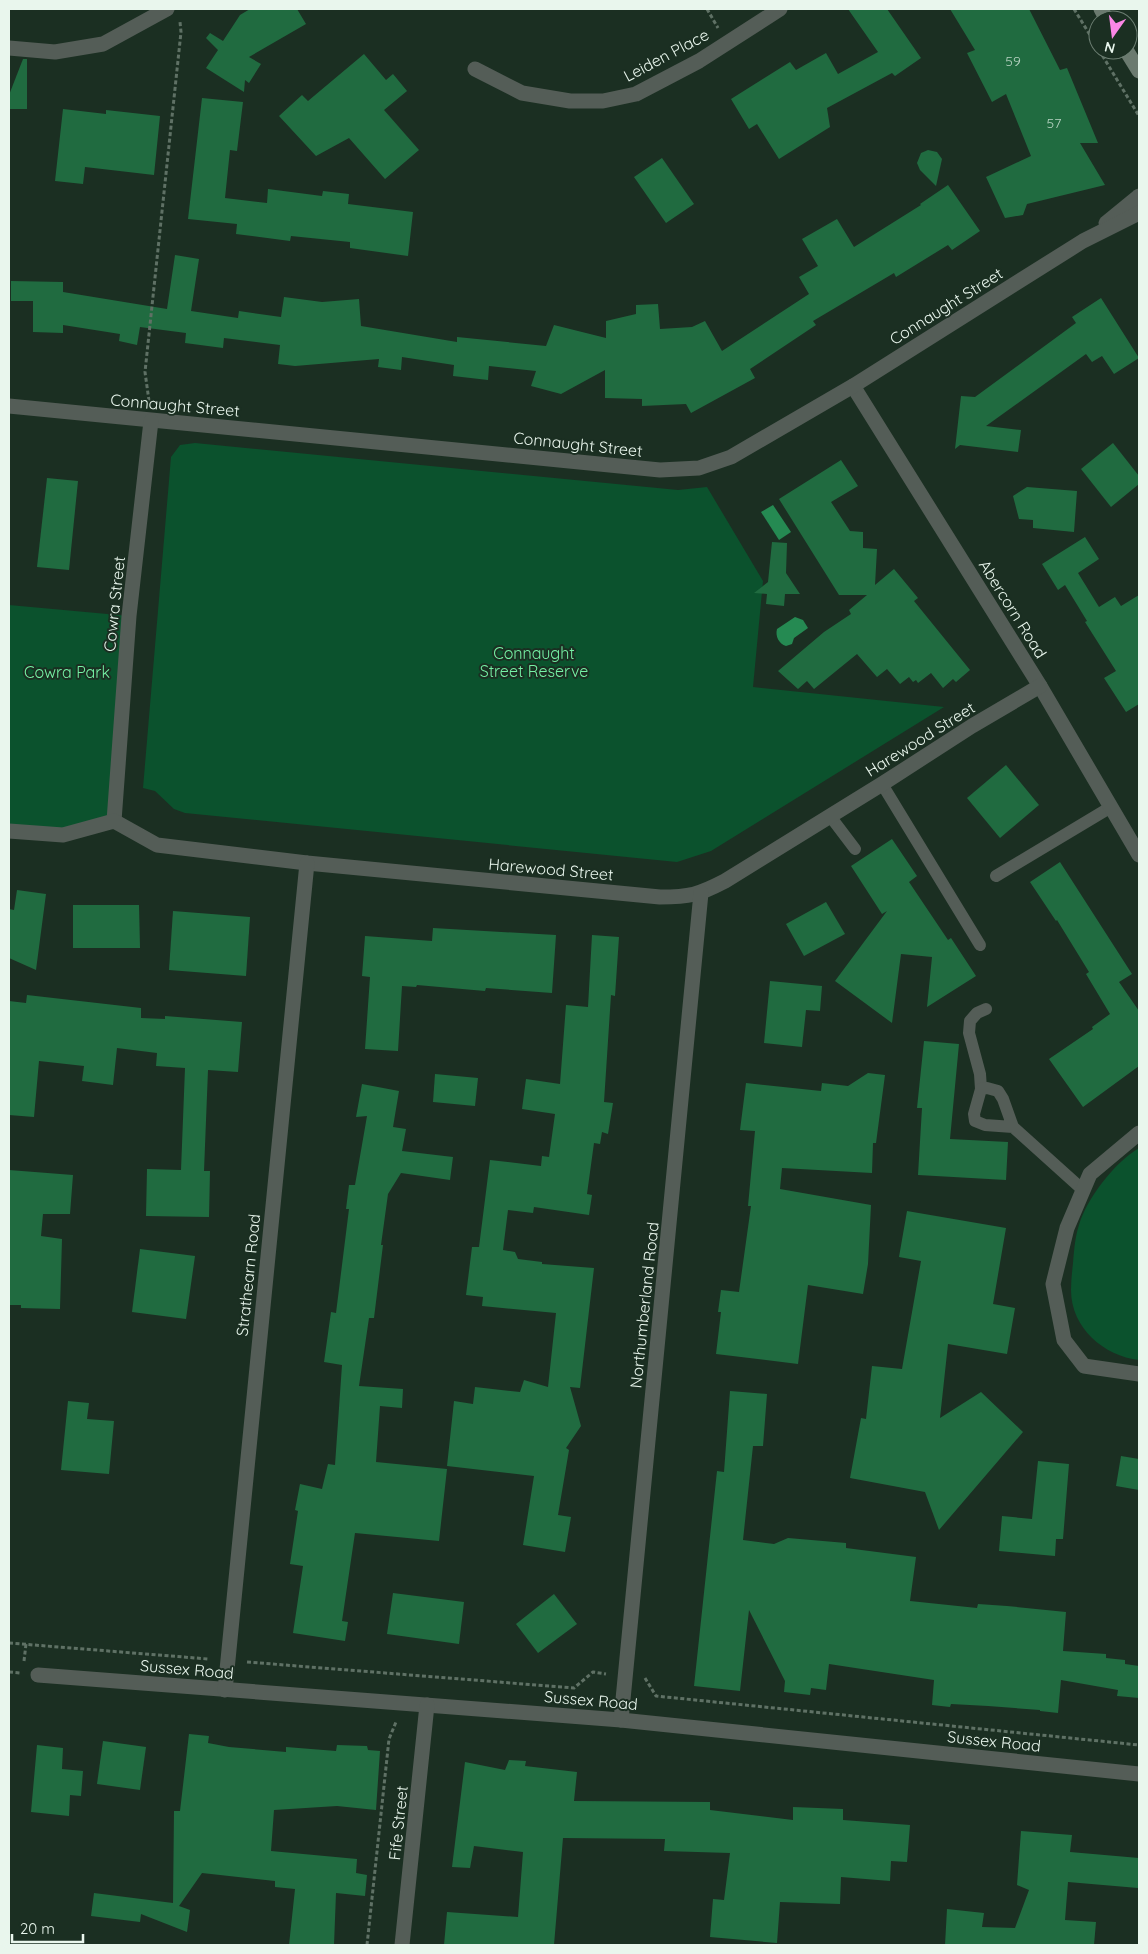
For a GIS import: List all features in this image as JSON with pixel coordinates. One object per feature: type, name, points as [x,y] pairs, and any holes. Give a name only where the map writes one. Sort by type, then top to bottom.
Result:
[{"type":"street","name":"Leiden Place","points":[[475,69],[522,93],[570,102],[604,101],[636,94],[699,61],[780,9]]},
{"type":"street","points":[[9,48],[55,52],[103,44],[173,13]]},
{"type":"street","points":[[1132,60],[1139,71]]},
{"type":"street","name":"Connaught Street","points":[[1083,241],[1139,196]]},
{"type":"street","name":"Connaught Street","points":[[9,406],[660,470],[699,468],[731,457],[852,386],[1083,241],[1139,213]]},
{"type":"street","name":"Abercorn Road","points":[[852,386],[1040,686],[1139,855]]},
{"type":"street","name":"Cowra Street","points":[[114,821],[130,616],[151,421]]},
{"type":"street","name":"Harewood Street","points":[[114,821],[157,845],[306,864],[660,897],[685,897],[701,893],[725,881],[972,726],[1040,686]]},
{"type":"street","points":[[9,831],[63,836],[114,821]]},
{"type":"street","name":"Strathearn Road","points":[[225,1690],[306,864]]},
{"type":"street","name":"Northumberland Road","points":[[621,1720],[701,893]]},
{"type":"street","points":[[1139,1133],[1090,1174],[1067,1228],[1053,1284],[1064,1340],[1084,1366],[1139,1374]]},
{"type":"street","name":"Sussex Road","points":[[38,1675],[621,1720],[1139,1774]]},
{"type":"street","name":"Fife Street","points":[[402,1945],[428,1705]]},
{"type":"lane","points":[[882,784],[980,945]]},
{"type":"lane","points":[[996,876],[1111,807]]},
{"type":"lane","points":[[830,816],[855,849]]},
{"type":"lane","points":[[986,1009],[977,1013],[970,1021],[971,1045],[980,1074],[981,1089],[974,1114],[975,1120],[986,1125],[1013,1128]]},
{"type":"lane","points":[[981,1089],[987,1088],[998,1091],[1003,1099],[1013,1128],[1084,1190]]},
{"type":"path","points":[[1074,9],[1088,32]]},
{"type":"path","points":[[151,421],[145,372],[181,32],[173,13]]},
{"type":"path","points":[[1105,60],[1139,116]]},
{"type":"path","points":[[9,1643],[574,1688],[593,1672],[644,1678],[656,1696],[1139,1745]]},
{"type":"path","points":[[368,1945],[390,1739],[396,1722],[400,1674]]},
{"type":"green space","name":"Connaught Street Reserve","points":[[195,443],[678,490],[707,487],[763,581],[753,687],[944,707],[711,851],[677,862],[185,813],[174,809],[155,791],[143,788],[171,457],[180,445]]},
{"type":"green space","name":"Cowra Park","points":[[9,605],[129,616],[114,821],[63,835],[9,831]]},
{"type":"green space","points":[[1139,1148],[1139,1360],[1114,1353],[1092,1338],[1083,1328],[1077,1316],[1072,1304],[1071,1290],[1076,1239],[1088,1204],[1112,1171]]},
{"type":"shaded area","points":[[773,505],[791,532],[779,540],[761,512]]},
{"type":"shaded area","points":[[795,617],[803,620],[808,628],[794,638],[792,644],[786,646],[778,639],[777,629]]},
{"type":"building","points":[[250,9],[297,9],[306,24],[249,57],[261,64],[249,83],[245,80],[244,92],[206,68],[218,50],[206,38],[210,33],[223,41],[240,15]]},
{"type":"building","points":[[848,9],[887,9],[921,58],[895,76],[892,73],[827,108],[830,127],[779,159],[757,124],[749,129],[731,99],[790,62],[796,70],[826,53],[838,74],[878,52]]},
{"type":"building","points":[[950,9],[1029,9],[1060,70],[1067,68],[1098,143],[1080,143],[1105,185],[1027,204],[1023,215],[1005,218],[986,177],[1031,156],[1006,94],[992,102],[967,53],[975,50]]},
{"type":"building","points":[[364,54],[386,80],[393,74],[407,91],[384,110],[419,150],[385,179],[349,138],[316,156],[279,116],[302,95],[308,101]]},
{"type":"building","points":[[23,59],[27,59],[27,109],[9,109],[9,95]]},
{"type":"building","points":[[202,98],[243,102],[237,151],[230,150],[225,198],[267,203],[268,189],[322,196],[323,191],[349,194],[348,204],[413,212],[408,256],[350,248],[350,242],[291,236],[290,241],[236,234],[237,224],[188,219]]},
{"type":"building","points":[[63,109],[106,114],[106,110],[160,116],[154,175],[85,167],[83,184],[55,181]]},
{"type":"building","points":[[928,150],[937,152],[942,159],[936,186],[920,170],[917,163],[921,153]]},
{"type":"building","points":[[662,158],[694,204],[666,223],[634,177]]},
{"type":"building","points":[[948,185],[980,231],[952,250],[948,245],[896,277],[894,273],[813,321],[816,325],[750,369],[755,378],[691,413],[686,404],[642,406],[642,399],[605,398],[605,370],[561,394],[531,386],[536,371],[489,366],[488,380],[453,376],[454,365],[402,357],[401,370],[378,367],[379,359],[295,366],[278,364],[280,345],[224,338],[223,348],[185,343],[186,333],[140,327],[137,345],[119,341],[120,334],[63,325],[63,333],[33,332],[33,301],[11,301],[11,281],[63,282],[63,292],[167,309],[175,255],[199,259],[191,311],[238,318],[239,311],[281,317],[284,297],[322,302],[359,299],[361,326],[457,342],[457,337],[546,346],[554,325],[606,338],[606,321],[636,314],[636,305],[658,304],[660,329],[692,327],[705,321],[722,351],[809,294],[799,277],[818,266],[802,239],[837,219],[854,247],[921,205]]},
{"type":"building","points":[[1101,298],[1139,358],[1114,374],[1102,356],[1092,362],[1086,354],[986,426],[1021,430],[1018,452],[960,445],[955,449],[961,396],[975,397],[1076,323],[1072,317]]},
{"type":"building","points":[[1113,443],[1139,476],[1139,484],[1111,507],[1081,469]]},
{"type":"building","points":[[841,460],[858,486],[831,502],[850,531],[863,532],[863,548],[877,549],[875,585],[894,569],[918,598],[914,601],[970,670],[956,682],[953,679],[943,688],[931,673],[918,683],[916,680],[913,682],[909,677],[900,684],[887,669],[877,677],[857,654],[814,689],[807,681],[798,689],[778,671],[824,632],[851,614],[849,610],[867,595],[839,595],[779,499]]},
{"type":"building","points":[[47,478],[78,481],[69,570],[37,567]]},
{"type":"building","points":[[1027,487],[1077,491],[1074,532],[1033,528],[1033,520],[1019,519],[1013,496]]},
{"type":"building","points":[[1085,537],[1099,559],[1078,573],[1099,607],[1115,597],[1121,606],[1139,595],[1139,704],[1126,712],[1104,678],[1116,671],[1085,622],[1087,621],[1065,585],[1058,590],[1042,564]]},
{"type":"building","points":[[772,542],[787,543],[786,573],[800,594],[785,594],[784,606],[766,604],[767,594],[754,593],[768,582]]},
{"type":"building","points":[[1006,765],[1039,805],[1000,838],[967,798]]},
{"type":"building","points":[[892,839],[917,876],[909,882],[948,940],[951,938],[976,976],[927,1007],[932,957],[901,954],[892,1023],[835,981],[887,911],[882,914],[851,866]]},
{"type":"building","points":[[1060,862],[1132,974],[1119,982],[1139,1011],[1139,1066],[1083,1107],[1049,1059],[1093,1029],[1092,1027],[1110,1014],[1086,974],[1089,972],[1057,920],[1030,882]]},
{"type":"building","points":[[17,890],[46,894],[36,970],[9,958],[9,909],[14,910]]},
{"type":"building","points":[[826,902],[845,934],[804,956],[786,924]]},
{"type":"building","points":[[73,905],[139,905],[140,948],[73,948]]},
{"type":"building","points":[[173,911],[250,917],[246,976],[169,970]]},
{"type":"building","points":[[433,928],[556,935],[552,993],[486,988],[485,991],[417,985],[416,987],[402,986],[398,1051],[365,1049],[370,977],[362,976],[365,936],[432,941]]},
{"type":"building","points":[[592,935],[619,937],[615,996],[611,995],[604,1102],[613,1103],[608,1134],[602,1132],[600,1144],[594,1143],[587,1194],[592,1195],[589,1215],[534,1207],[533,1213],[508,1210],[503,1250],[515,1252],[518,1259],[542,1262],[542,1264],[594,1268],[580,1388],[570,1387],[581,1426],[566,1448],[569,1450],[558,1515],[571,1517],[565,1552],[523,1545],[534,1476],[447,1466],[454,1401],[473,1404],[475,1387],[520,1392],[524,1380],[548,1387],[556,1313],[482,1306],[483,1297],[466,1295],[472,1247],[479,1247],[490,1160],[541,1166],[542,1156],[549,1157],[555,1114],[522,1109],[526,1079],[560,1084],[566,1005],[588,1007]]},
{"type":"building","points":[[770,981],[822,986],[820,1011],[806,1010],[802,1047],[764,1043]]},
{"type":"building","points":[[27,995],[141,1008],[141,1018],[165,1019],[165,1016],[242,1022],[238,1072],[208,1070],[204,1171],[210,1171],[209,1217],[146,1216],[147,1169],[181,1170],[185,1068],[156,1066],[157,1053],[117,1048],[113,1085],[82,1081],[84,1066],[39,1061],[34,1117],[9,1115],[9,1001],[26,1003]]},
{"type":"building","points":[[924,1041],[959,1044],[950,1139],[1008,1142],[1006,1180],[918,1175],[922,1108],[917,1108]]},
{"type":"building","points":[[868,1073],[885,1075],[876,1143],[873,1143],[872,1173],[782,1168],[780,1189],[871,1205],[868,1264],[863,1294],[808,1285],[798,1364],[716,1354],[721,1312],[718,1312],[721,1290],[739,1292],[751,1206],[748,1206],[755,1131],[740,1130],[746,1083],[821,1091],[822,1083],[848,1086]]},
{"type":"building","points":[[435,1074],[478,1078],[475,1106],[433,1102]]},
{"type":"building","points":[[362,1084],[399,1091],[393,1127],[406,1129],[402,1151],[453,1157],[450,1180],[401,1173],[388,1194],[374,1318],[369,1318],[359,1386],[403,1389],[402,1408],[380,1406],[376,1462],[447,1469],[439,1541],[355,1533],[342,1621],[348,1622],[345,1641],[293,1633],[303,1566],[290,1564],[298,1511],[295,1510],[300,1484],[322,1489],[328,1464],[335,1465],[342,1365],[324,1362],[331,1312],[336,1313],[349,1209],[346,1209],[349,1185],[355,1185],[367,1116],[356,1117]]},
{"type":"building","points":[[9,1170],[73,1175],[70,1214],[43,1214],[41,1236],[62,1239],[60,1309],[21,1308],[21,1305],[9,1305]]},
{"type":"building","points":[[907,1211],[1006,1228],[993,1304],[1015,1308],[1007,1354],[948,1344],[940,1418],[981,1392],[1023,1432],[939,1530],[925,1492],[850,1478],[861,1418],[866,1419],[872,1366],[902,1369],[921,1261],[899,1257]]},
{"type":"building","points":[[140,1249],[195,1256],[186,1319],[132,1312]]},
{"type":"building","points":[[730,1391],[767,1394],[763,1446],[753,1446],[743,1540],[774,1544],[788,1538],[846,1543],[846,1548],[916,1557],[910,1601],[977,1608],[978,1604],[1066,1612],[1063,1651],[1106,1654],[1106,1658],[1125,1660],[1125,1664],[1139,1666],[1139,1698],[1117,1696],[1118,1690],[1061,1680],[1058,1713],[988,1706],[951,1704],[950,1707],[932,1705],[934,1680],[829,1664],[826,1690],[811,1688],[810,1695],[784,1692],[785,1681],[749,1610],[740,1691],[694,1686],[717,1471],[724,1472]]},
{"type":"building","points":[[68,1401],[89,1403],[87,1419],[114,1421],[109,1474],[61,1470]]},
{"type":"building","points":[[1121,1456],[1139,1459],[1139,1490],[1116,1486]]},
{"type":"building","points":[[1038,1461],[1069,1464],[1063,1539],[1056,1539],[1055,1556],[999,1551],[1002,1516],[1032,1519]]},
{"type":"building","points":[[393,1593],[464,1602],[459,1644],[387,1634]]},
{"type":"building","points":[[554,1594],[577,1624],[538,1653],[516,1624]]},
{"type":"building","points":[[189,1734],[209,1736],[208,1743],[229,1747],[286,1752],[286,1747],[336,1751],[337,1745],[367,1746],[368,1750],[380,1751],[376,1810],[337,1806],[274,1810],[271,1851],[357,1859],[356,1873],[367,1875],[365,1896],[336,1893],[334,1945],[289,1945],[295,1889],[275,1887],[275,1881],[202,1873],[179,1906],[190,1910],[187,1932],[141,1914],[140,1922],[91,1916],[94,1893],[173,1903],[174,1811],[180,1811]]},
{"type":"building","points":[[103,1741],[146,1747],[140,1790],[97,1784]]},
{"type":"building","points":[[37,1745],[63,1748],[62,1769],[83,1771],[81,1796],[70,1795],[69,1816],[31,1812]]},
{"type":"building","points":[[509,1760],[526,1761],[525,1766],[577,1772],[574,1801],[710,1802],[710,1810],[793,1820],[793,1807],[843,1809],[843,1820],[910,1825],[907,1862],[891,1861],[890,1881],[841,1877],[840,1904],[780,1902],[777,1943],[710,1937],[713,1899],[724,1900],[730,1853],[664,1851],[665,1839],[563,1838],[554,1945],[444,1945],[447,1912],[518,1917],[523,1852],[474,1846],[470,1868],[452,1867],[465,1762],[505,1770]]},
{"type":"building","points":[[1021,1831],[1072,1835],[1070,1852],[1139,1858],[1138,1888],[1068,1882],[1065,1920],[1096,1922],[1094,1945],[945,1945],[947,1909],[984,1913],[982,1927],[1015,1928],[1029,1890],[1017,1885]]}]
